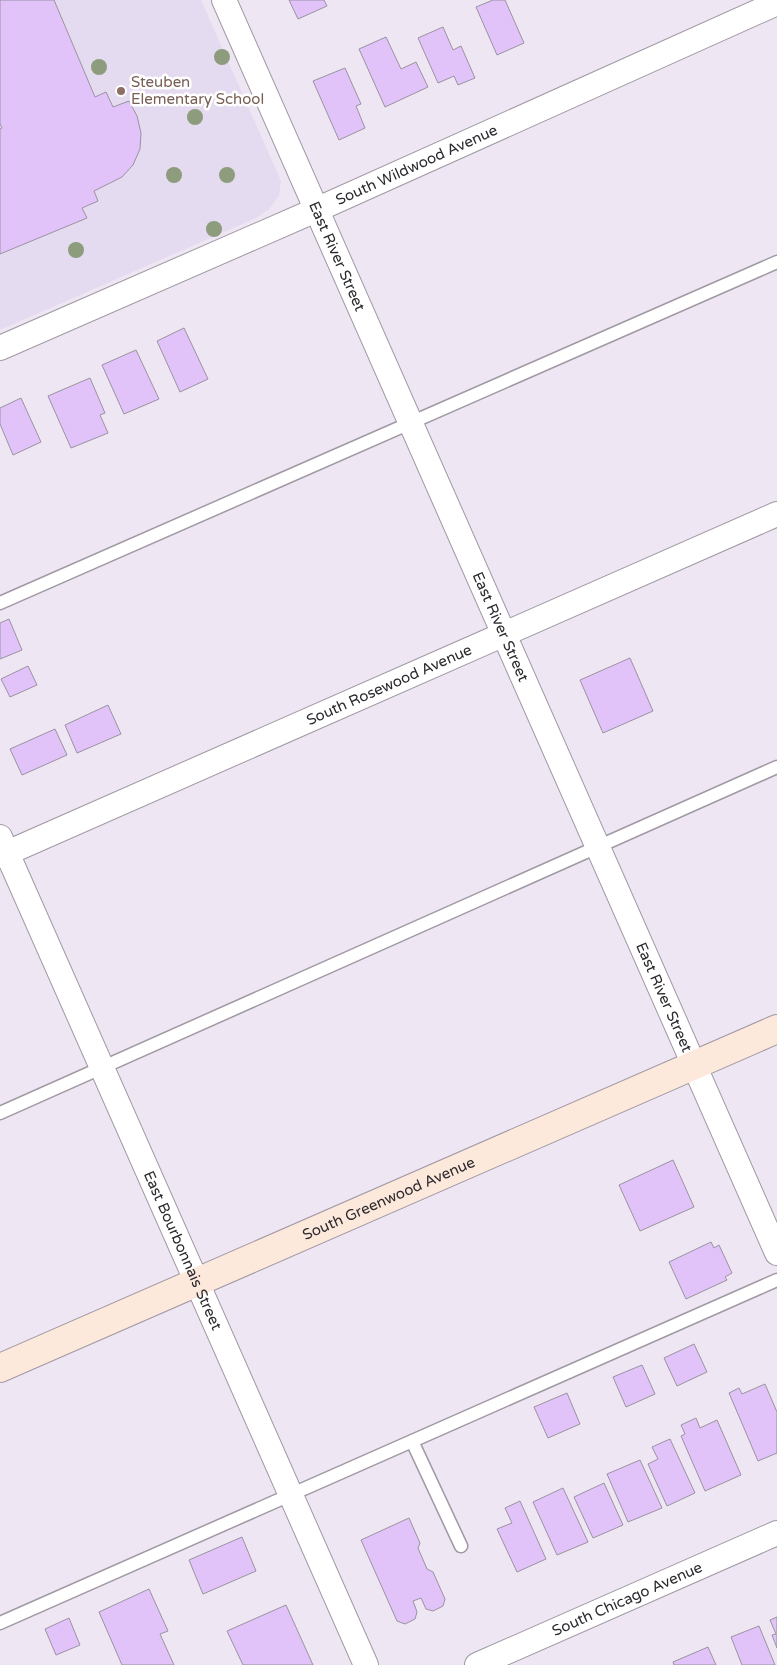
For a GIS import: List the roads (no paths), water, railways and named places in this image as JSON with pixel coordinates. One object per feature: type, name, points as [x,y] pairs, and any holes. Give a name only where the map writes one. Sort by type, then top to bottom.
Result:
[{"type":"street","name":"East River Street","points":[[224,0],[777,1252]]},
{"type":"street","name":"South Wildwood Avenue","points":[[0,348],[316,210],[777,4]]},
{"type":"street","name":"South Rosewood Avenue","points":[[2,849],[777,514]]},
{"type":"street","name":"East Bourbonnais Street","points":[[2,849],[102,1068],[366,1665]]},
{"type":"street","name":"South Greenwood Avenue","points":[[0,1368],[777,1029]]},
{"type":"street","name":"South Chicago Avenue","points":[[477,1665],[777,1533]]},
{"type":"lane","points":[[0,603],[777,262]]},
{"type":"lane","points":[[0,1113],[777,767]]},
{"type":"lane","points":[[0,1623],[777,1280]]},
{"type":"lane","points":[[412,1441],[461,1546]]},
{"type":"place","name":"Steuben Elementary School","points":[[121,91]]}]
